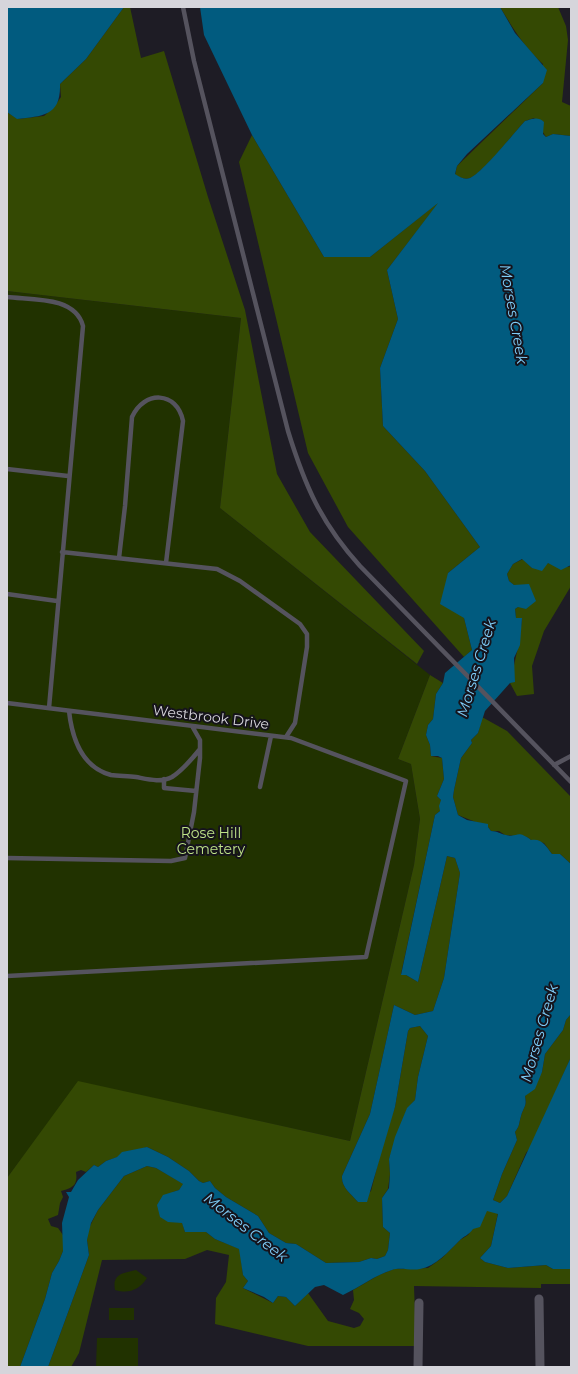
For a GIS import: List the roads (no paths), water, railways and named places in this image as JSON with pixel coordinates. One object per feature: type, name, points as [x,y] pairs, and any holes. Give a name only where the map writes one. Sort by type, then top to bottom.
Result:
[{"type":"street","points":[[540,1299],[540,1367]]},
{"type":"street","points":[[418,1367],[419,1303]]},
{"type":"lane","points":[[183,7],[194,61],[288,431],[304,480],[315,504],[343,547],[454,664],[571,782]]},
{"type":"lane","points":[[7,297],[66,305],[73,308],[81,319],[83,332],[68,476],[48,708]]},
{"type":"lane","points":[[119,558],[126,506],[132,417],[135,409],[143,402],[152,398],[162,398],[171,400],[177,406],[183,421],[166,563]]},
{"type":"lane","points":[[7,469],[68,476]]},
{"type":"lane","points":[[62,552],[208,566],[225,572],[246,585],[303,628],[307,634],[307,647],[294,723],[286,737]]},
{"type":"lane","points":[[7,594],[57,601]]},
{"type":"lane","name":"Westbrook Drive","points":[[7,703],[286,737],[406,781],[366,956],[7,976]]},
{"type":"lane","points":[[69,711],[75,740],[84,758],[98,770],[112,775],[158,780],[171,777],[188,764],[200,749]]},
{"type":"lane","points":[[7,858],[171,861],[185,858],[196,791],[200,749],[200,740],[192,726]]},
{"type":"lane","points":[[260,787],[271,736]]},
{"type":"lane","points":[[554,765],[571,756]]},
{"type":"lane","points":[[164,779],[164,788],[196,791]]},
{"type":"water","points":[[7,7],[124,7],[86,59],[60,84],[60,95],[54,108],[42,115],[17,119],[7,112]]},
{"type":"water","name":"Morses Creek","points":[[200,7],[500,7],[515,33],[547,70],[543,83],[467,154],[457,166],[455,174],[466,179],[476,174],[490,161],[525,121],[535,118],[542,120],[544,122],[543,134],[546,137],[553,134],[571,136],[571,565],[561,570],[548,563],[542,571],[532,568],[522,559],[513,564],[507,574],[509,581],[514,585],[529,584],[536,601],[526,609],[518,607],[515,609],[516,618],[522,618],[520,645],[514,658],[515,682],[510,683],[485,711],[478,733],[471,740],[472,743],[461,758],[453,797],[458,815],[467,820],[488,824],[491,831],[510,836],[520,834],[531,840],[541,841],[552,854],[560,854],[571,864],[571,1014],[566,1020],[563,1030],[545,1054],[542,1072],[535,1089],[525,1096],[525,1105],[519,1126],[515,1132],[517,1140],[502,1174],[493,1200],[500,1203],[507,1196],[571,1057],[571,1269],[553,1269],[546,1265],[508,1268],[485,1262],[480,1258],[491,1246],[498,1214],[487,1211],[480,1227],[473,1229],[431,1265],[417,1269],[392,1270],[343,1295],[324,1285],[315,1287],[295,1306],[286,1297],[278,1296],[273,1303],[264,1297],[243,1288],[248,1281],[243,1275],[239,1249],[215,1239],[206,1232],[185,1232],[182,1223],[168,1222],[160,1217],[157,1205],[163,1195],[179,1190],[183,1184],[156,1168],[147,1166],[124,1176],[98,1210],[91,1223],[87,1240],[89,1255],[48,1367],[20,1367],[45,1299],[52,1273],[63,1251],[62,1223],[69,1197],[66,1192],[71,1192],[78,1180],[94,1165],[98,1167],[106,1161],[117,1157],[122,1152],[147,1147],[168,1157],[189,1171],[199,1181],[203,1183],[210,1181],[215,1188],[226,1197],[258,1216],[269,1233],[286,1243],[296,1244],[326,1263],[359,1262],[385,1256],[388,1250],[390,1233],[383,1227],[382,1198],[389,1188],[389,1159],[395,1137],[407,1108],[415,1100],[418,1077],[428,1036],[420,1026],[410,1028],[408,1031],[395,1107],[367,1202],[358,1202],[343,1184],[342,1176],[370,1114],[394,1005],[415,1015],[433,1011],[444,978],[460,873],[455,858],[447,856],[418,982],[406,975],[401,975],[435,815],[440,811],[439,806],[441,800],[437,796],[444,779],[442,758],[438,756],[431,756],[430,745],[426,735],[428,725],[433,719],[436,694],[443,683],[445,673],[472,650],[464,618],[440,604],[448,573],[480,547],[425,471],[383,426],[380,368],[398,319],[387,270],[438,203],[370,257],[324,257],[252,135],[204,35]]},
{"type":"park label","name":"Rose Hill Cemetery","points":[[211,842]]}]
